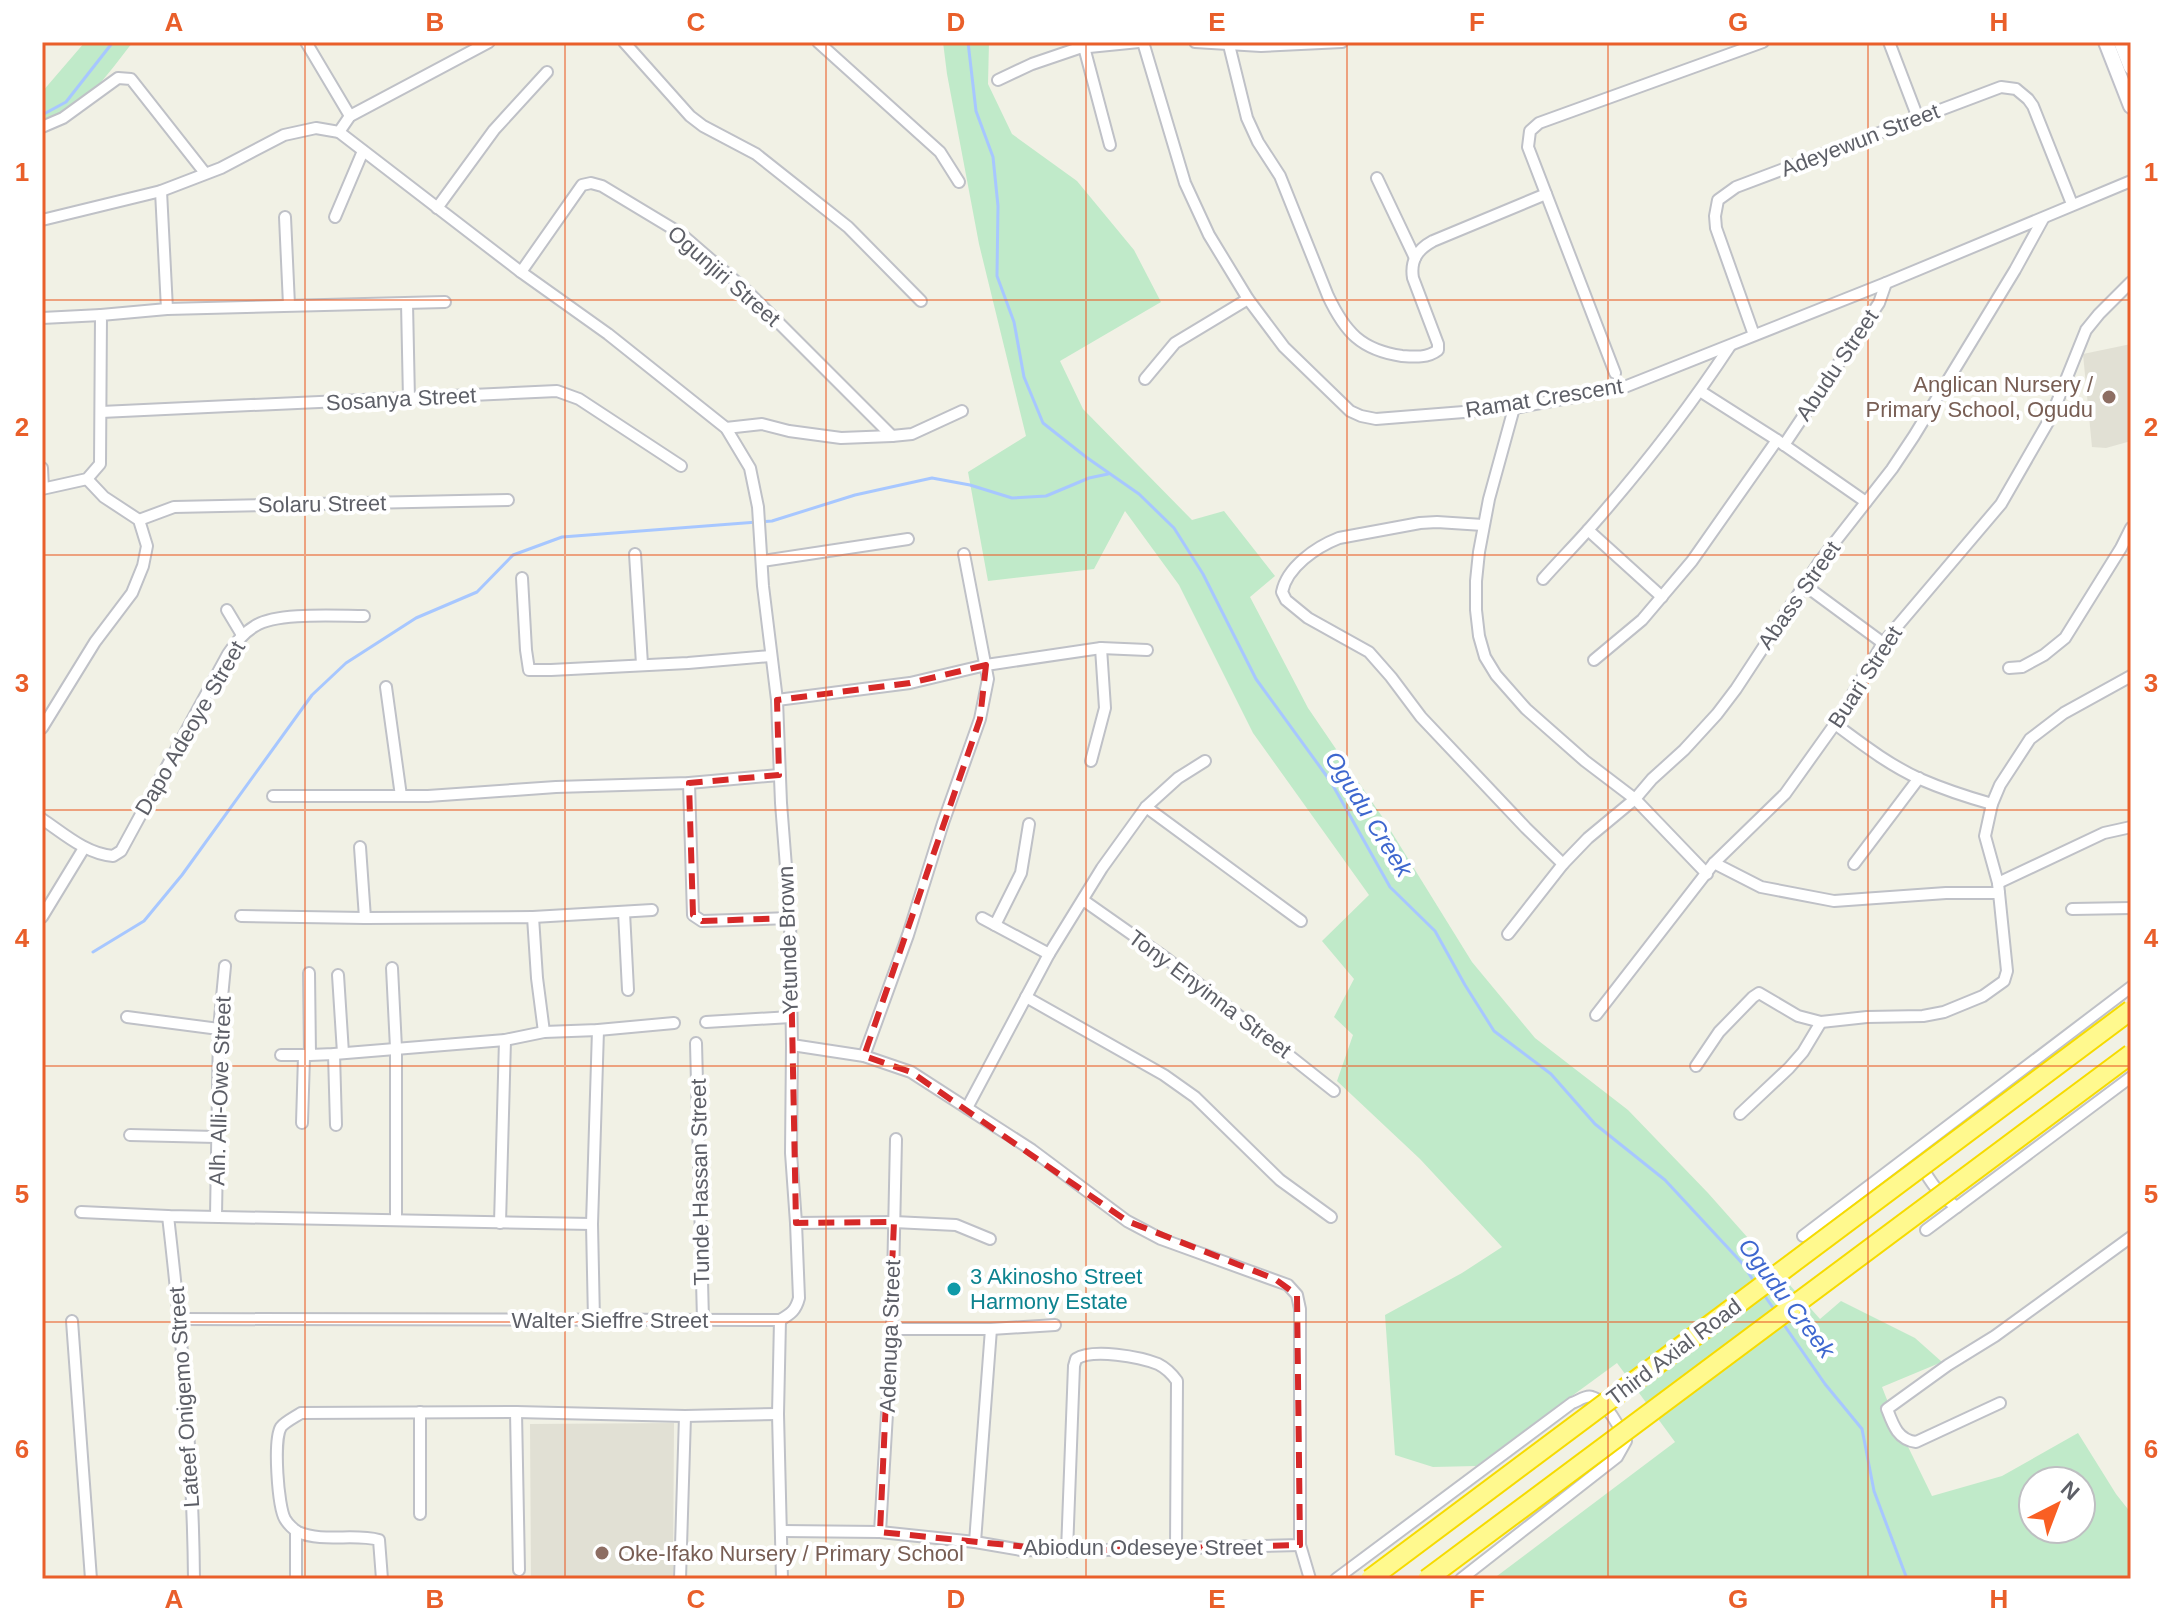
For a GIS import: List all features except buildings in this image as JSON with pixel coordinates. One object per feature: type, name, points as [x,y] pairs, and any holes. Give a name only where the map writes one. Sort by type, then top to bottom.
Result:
[{"type":"highway","name":"Third Axial Road","points":[[1370,1579],[2131,1010]]},
{"type":"highway","name":"Third Axial Road","points":[[1427,1579],[2131,1054]]},
{"type":"main road","points":[[2106,42],[2131,106]]},
{"type":"main road","points":[[2121,42],[2131,67]]},
{"type":"street","points":[[306,42],[350,116]]},
{"type":"street","points":[[339,132],[350,116],[489,42]]},
{"type":"street","points":[[624,42],[690,116],[756,154],[848,227],[921,301]]},
{"type":"street","points":[[818,42],[940,152],[959,182]]},
{"type":"street","points":[[998,80],[1032,64],[1084,47],[1141,42]]},
{"type":"street","name":"Ramat Crescent","points":[[1141,42],[1185,183],[1209,235],[1248,299],[1284,347],[1350,411],[1376,419],[1514,408],[1622,388],[2131,181]]},
{"type":"street","points":[[1195,42],[1288,46],[1342,42]]},
{"type":"street","points":[[1615,373],[1528,147],[1530,131],[1534,126],[1763,42]]},
{"type":"street","points":[[1889,42],[1918,118]]},
{"type":"street","points":[[1229,45],[1247,118],[1280,176],[1337,315],[1358,341],[1386,354],[1407,357],[1427,356],[1438,350],[1411,269],[1423,246],[1546,194]]},
{"type":"street","points":[[1084,47],[1110,145]]},
{"type":"street","points":[[437,208],[494,130],[547,72]]},
{"type":"street","points":[[42,127],[63,118],[118,78],[124,77],[131,79],[205,173]]},
{"type":"street","name":"Adeyewun Street","points":[[1754,335],[1716,228],[1718,200],[1736,187],[2001,87],[2016,89],[2033,106],[2072,204]]},
{"type":"street","points":[[42,220],[161,191],[221,168],[284,135],[316,128],[339,132],[521,272],[608,334],[726,428],[762,424],[841,438],[892,436],[912,434],[962,411]]},
{"type":"street","points":[[335,217],[363,151]]},
{"type":"street","points":[[1377,178],[1415,258]]},
{"type":"street","name":"Ogunjiri Street","points":[[521,272],[582,185],[591,183],[602,186],[692,243],[748,292],[892,436]]},
{"type":"street","points":[[161,191],[167,309]]},
{"type":"street","points":[[285,217],[289,305]]},
{"type":"street","name":"Abass Street","points":[[1508,934],[1563,864],[1684,750],[1736,689],[1803,584],[1914,436],[2043,219]]},
{"type":"street","name":"Buari Street","points":[[1596,1015],[1714,863],[1785,794],[1835,724],[1883,643],[2001,504],[2051,417],[2086,330],[2131,282]]},
{"type":"street","name":"Abudu Street","points":[[1594,660],[1642,620],[1692,561],[1781,443],[1879,303],[1886,283]]},
{"type":"street","points":[[1145,379],[1175,343],[1248,299]]},
{"type":"street","points":[[42,318],[167,309],[445,302]]},
{"type":"street","points":[[407,303],[409,400]]},
{"type":"street","points":[[42,468],[43,488],[87,479],[100,464],[101,315]]},
{"type":"street","points":[[1543,579],[1588,530],[1700,391],[1731,344]]},
{"type":"street","name":"Sosanya Street","points":[[101,412],[557,391],[579,399],[681,466]]},
{"type":"street","points":[[1700,391],[1866,502]]},
{"type":"street","points":[[1514,408],[1483,525],[1476,581],[1479,636],[1485,657],[1496,675],[1551,733],[1635,799],[1707,874]]},
{"type":"street","name":"Yetunde Brown","points":[[726,428],[750,468],[758,507],[770,656],[777,700],[779,775],[790,918],[791,1153],[799,1298],[790,1314],[780,1320]]},
{"type":"street","points":[[42,728],[95,642],[132,593],[147,546],[139,520],[104,497],[87,479]]},
{"type":"street","name":"Solaru Street","points":[[139,520],[174,507],[508,500]]},
{"type":"street","points":[[1483,525],[1420,523],[1339,538],[1326,543],[1296,567],[1288,575],[1282,592],[1286,600],[1308,618],[1369,652],[1421,717],[1563,864]]},
{"type":"street","points":[[2009,668],[2022,667],[2065,638],[2131,528]]},
{"type":"street","points":[[1588,530],[1662,597]]},
{"type":"street","points":[[762,557],[908,539]]},
{"type":"street","points":[[635,554],[642,664]]},
{"type":"street","points":[[864,1056],[980,719],[988,679],[964,554]]},
{"type":"street","points":[[522,578],[529,670],[770,656]]},
{"type":"street","points":[[1803,584],[1883,643]]},
{"type":"street","points":[[227,610],[242,635]]},
{"type":"street","name":"Dapo Adeoye Street","points":[[42,819],[84,848],[103,856],[113,856],[121,851],[228,654],[242,635],[258,623],[282,618],[364,616]]},
{"type":"street","points":[[1091,761],[1105,708],[1101,648]]},
{"type":"street","points":[[777,700],[910,683],[986,665],[1101,648],[1147,650]]},
{"type":"street","points":[[1696,1066],[1719,1032],[1759,993],[1798,1016],[1821,1022],[1923,1016],[1964,1005],[1998,988],[2007,971],[1999,888],[1985,836],[2000,785],[2030,739],[2064,713],[2131,676]]},
{"type":"street","points":[[386,687],[401,796]]},
{"type":"street","points":[[1835,724],[1882,758],[1919,778],[1992,804]]},
{"type":"street","points":[[967,1108],[1049,954],[1102,868],[1146,807],[1178,778],[1205,761]]},
{"type":"street","points":[[273,796],[401,796],[689,783],[779,775]]},
{"type":"street","points":[[1854,864],[1919,778]]},
{"type":"street","points":[[689,783],[693,915],[702,921],[790,918]]},
{"type":"street","points":[[1146,807],[1301,921]]},
{"type":"street","points":[[995,925],[1021,873],[1029,824]]},
{"type":"street","points":[[1714,863],[1761,887],[1834,901],[1946,893],[1999,888],[2104,833],[2131,827]]},
{"type":"street","points":[[360,847],[365,918]]},
{"type":"street","points":[[42,917],[84,848]]},
{"type":"street","name":"Tony Enyinna Street","points":[[1083,900],[1167,959],[1334,1091]]},
{"type":"street","points":[[2072,909],[2131,908]]},
{"type":"street","points":[[241,916],[533,917],[652,910]]},
{"type":"street","points":[[624,912],[628,990]]},
{"type":"street","points":[[533,917],[544,1032]]},
{"type":"street","points":[[982,918],[1049,954]]},
{"type":"street","name":"Alh. Alli-Owe Street","points":[[216,1216],[219,1029],[225,966]]},
{"type":"street","points":[[392,968],[396,1048],[396,1220]]},
{"type":"street","points":[[302,1123],[309,973]]},
{"type":"street","points":[[336,1125],[338,975]]},
{"type":"street","points":[[1803,1236],[2131,987]]},
{"type":"street","points":[[1026,997],[1164,1075],[1195,1097],[1280,1180],[1331,1217]]},
{"type":"street","points":[[127,1017],[219,1029]]},
{"type":"street","points":[[706,1022],[791,1017]]},
{"type":"street","points":[[1740,1114],[1789,1068],[1821,1022]]},
{"type":"street","points":[[281,1055],[338,1054],[505,1040],[544,1032],[674,1023]]},
{"type":"street","points":[[594,1320],[592,1224],[598,1030]]},
{"type":"street","points":[[500,1223],[505,1040]]},
{"type":"street","name":"Tunde Hassan Street","points":[[696,1043],[703,1320]]},
{"type":"street","points":[[792,1045],[864,1056],[911,1072],[1032,1150],[1127,1221],[1161,1239],[1288,1285],[1297,1295],[1300,1309],[1300,1545],[1310,1579]]},
{"type":"street","points":[[1926,1230],[2131,1077]]},
{"type":"street","points":[[130,1135],[216,1137]]},
{"type":"street","name":"Adenuga Street","points":[[880,1532],[892,1329],[896,1139]]},
{"type":"street","points":[[1914,1152],[1934,1187],[1957,1207]]},
{"type":"street","points":[[81,1212],[592,1224]]},
{"type":"street","name":"Lateef Onigemo Street","points":[[168,1216],[180,1319],[193,1498],[194,1579]]},
{"type":"street","points":[[796,1223],[956,1225],[990,1239]]},
{"type":"street","points":[[2000,1403],[1916,1442],[1899,1435],[1887,1409],[1995,1336],[2131,1237]]},
{"type":"street","name":"Walter Sieffre Street","points":[[180,1319],[780,1320]]},
{"type":"street","points":[[780,1320],[778,1414],[782,1579]]},
{"type":"street","points":[[72,1321],[91,1579]]},
{"type":"street","points":[[892,1329],[991,1329],[1055,1325]]},
{"type":"street","points":[[975,1542],[991,1329]]},
{"type":"street","points":[[1067,1551],[1074,1366],[1076,1359],[1092,1353],[1161,1365],[1177,1381],[1176,1548]]},
{"type":"street","points":[[1336,1579],[1572,1403],[1594,1397],[1610,1413],[1626,1441],[1617,1457],[1461,1579]]},
{"type":"street","points":[[420,1412],[420,1514]]},
{"type":"street","points":[[516,1412],[519,1570]]},
{"type":"street","points":[[382,1579],[379,1540],[317,1537],[296,1531],[284,1518],[279,1494],[276,1443],[281,1426],[301,1413],[778,1414]]},
{"type":"street","points":[[680,1579],[685,1416]]},
{"type":"street","points":[[296,1531],[296,1579]]},
{"type":"street","name":"Abiodun Odeseye Street","points":[[782,1531],[880,1532],[1021,1550],[1300,1545]]},
{"type":"highlighted area","points":[[986,665],[980,719],[864,1056],[911,1072],[1127,1221],[1275,1279],[1297,1295],[1300,1545],[1067,1551],[880,1532],[894,1222],[796,1223],[790,918],[702,921],[693,915],[689,783],[779,775],[777,700],[910,683]]},
{"type":"shaded area","name":"Anglican Nursery / Primary School, Ogudu","points":[[2131,344],[2131,441],[2106,448],[2092,447],[2083,354]]},
{"type":"shaded area","points":[[674,1423],[673,1579],[531,1579],[530,1424]]},
{"type":"green space","points":[[85,42],[133,42],[82,101],[70,111],[42,124],[42,92]]},
{"type":"green space","points":[[943,42],[989,42],[988,84],[1012,134],[1077,181],[1134,250],[1161,302],[1060,361],[1083,409],[1192,520],[1224,511],[1275,576],[1250,597],[1308,708],[1381,815],[1472,962],[1535,1038],[1628,1110],[1708,1193],[1820,1319],[1841,1301],[1915,1338],[1942,1362],[1882,1387],[1932,1496],[2002,1476],[2017,1468],[2017,1545],[2097,1545],[2097,1465],[2021,1465],[2078,1433],[2131,1513],[2131,1579],[1493,1579],[1675,1442],[1617,1363],[1476,1466],[1433,1467],[1395,1455],[1385,1315],[1502,1247],[1420,1159],[1337,1081],[1353,1035],[1334,1017],[1354,979],[1322,941],[1369,895],[1253,733],[1179,585],[1125,511],[1094,569],[988,581],[968,472],[1026,436],[979,244]]},
{"type":"waterway","points":[[42,115],[66,102],[113,42]]},
{"type":"waterway","name":"Ogudu Creek","points":[[968,42],[976,111],[993,157],[998,206],[997,276],[1014,322],[1024,377],[1043,423],[1139,494],[1174,528],[1203,574],[1256,679],[1331,782],[1390,887],[1435,931],[1494,1031],[1551,1074],[1595,1124],[1665,1180],[1742,1263],[1755,1283]]},
{"type":"waterway","points":[[93,952],[144,921],[182,875],[312,695],[346,663],[416,618],[477,592],[513,555],[562,537],[772,521],[855,495],[932,478],[970,485],[1012,498],[1046,496],[1089,478],[1108,474]]},
{"type":"waterway","name":"Ogudu Creek","points":[[1762,1292],[1776,1312]]},
{"type":"waterway","name":"Ogudu Creek","points":[[1782,1322],[1825,1384],[1862,1429],[1874,1491],[1907,1579]]},
{"type":"place","name":"Anglican Nursery / Primary School, Ogudu","points":[[2109,397]]},
{"type":"place","name":"3 Akinosho Street Harmony Estate","points":[[954,1289]]},
{"type":"place","name":"Oke-Ifako Nursery / Primary School","points":[[602,1553]]}]
